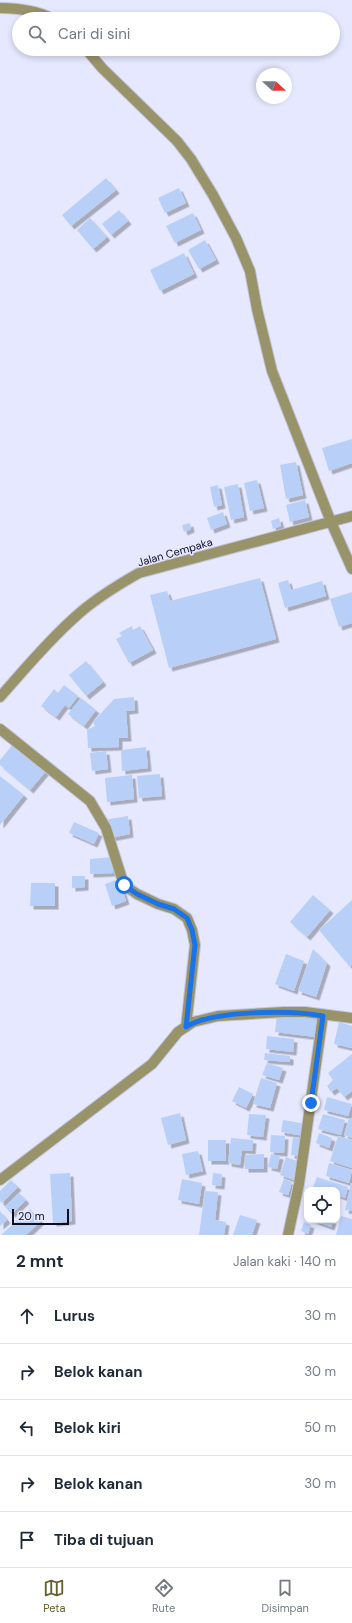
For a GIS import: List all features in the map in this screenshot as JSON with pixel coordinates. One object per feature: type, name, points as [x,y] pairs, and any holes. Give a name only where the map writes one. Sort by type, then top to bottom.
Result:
[{"type":"street","points":[[0,8],[32,10],[39,12]]},
{"type":"street","points":[[92,56],[102,68],[177,141],[191,159],[213,195],[236,238],[250,271],[257,309],[272,371],[331,522],[352,569]]},
{"type":"street","name":"Jalan Cempaka","points":[[0,697],[43,648],[74,618],[113,588],[139,573],[352,516]]},
{"type":"street","points":[[0,729],[90,801],[106,828],[124,885],[137,894],[158,904],[174,909],[187,918],[192,930],[195,945],[186,1027]]},
{"type":"street","points":[[0,1180],[152,1064],[178,1032],[193,1022],[218,1016],[284,1012],[305,1012],[323,1016],[352,1018]]},
{"type":"street","points":[[288,1235],[299,1184],[308,1129],[318,1042],[323,1016]]},
{"type":"building","points":[[106,178],[116,190],[71,226],[62,215]]},
{"type":"building","points":[[179,188],[186,203],[165,213],[158,198]]},
{"type":"building","points":[[119,210],[128,221],[111,235],[102,224]]},
{"type":"building","points":[[193,213],[201,230],[175,243],[166,226]]},
{"type":"building","points":[[90,218],[107,237],[93,249],[77,230]]},
{"type":"building","points":[[205,240],[216,260],[199,269],[188,250]]},
{"type":"building","points":[[184,253],[194,274],[160,291],[150,270]]},
{"type":"building","points":[[352,439],[352,463],[329,471],[322,448]]},
{"type":"building","points":[[296,462],[303,495],[286,499],[280,465]]},
{"type":"building","points":[[257,480],[264,508],[250,511],[244,483]]},
{"type":"building","points":[[238,484],[244,517],[231,520],[224,487]]},
{"type":"building","points":[[218,485],[222,505],[214,507],[210,487]]},
{"type":"building","points":[[305,500],[309,517],[290,522],[286,505]]},
{"type":"building","points":[[223,512],[227,524],[211,530],[207,518]]},
{"type":"building","points":[[279,518],[281,526],[273,529],[271,521]]},
{"type":"building","points":[[190,523],[191,529],[184,532],[182,525]]},
{"type":"building","points":[[260,578],[276,639],[169,668],[150,595],[167,591],[170,601]]},
{"type":"building","points":[[288,580],[291,590],[322,581],[326,596],[285,608],[278,583]]},
{"type":"building","points":[[352,592],[352,623],[339,627],[330,599]]},
{"type":"building","points":[[132,626],[133,630],[140,626],[153,650],[129,663],[116,639],[122,636],[119,633]]},
{"type":"building","points":[[86,661],[103,682],[86,696],[69,675]]},
{"type":"building","points":[[64,685],[78,696],[69,708],[65,705],[56,717],[41,706],[54,689],[58,693]]},
{"type":"building","points":[[134,697],[135,710],[126,711],[128,738],[119,738],[119,747],[88,748],[87,730],[95,726],[93,722],[114,699]]},
{"type":"building","points":[[81,698],[96,710],[84,726],[68,714]]},
{"type":"building","points":[[14,743],[46,771],[30,790],[0,765],[0,760]]},
{"type":"building","points":[[146,747],[148,768],[122,771],[121,750]]},
{"type":"building","points":[[106,751],[108,769],[92,771],[90,753]]},
{"type":"building","points":[[160,774],[162,796],[139,798],[137,776]]},
{"type":"building","points":[[132,775],[134,799],[107,802],[105,778]]},
{"type":"building","points":[[0,776],[24,795],[0,825]]},
{"type":"building","points":[[128,816],[130,834],[110,838],[104,820]]},
{"type":"building","points":[[74,822],[99,833],[94,844],[69,833]]},
{"type":"building","points":[[112,857],[113,873],[90,874],[90,859]]},
{"type":"building","points":[[72,876],[85,876],[85,887],[72,888]]},
{"type":"building","points":[[119,879],[126,901],[112,906],[105,884]]},
{"type":"building","points":[[31,883],[55,883],[55,906],[30,906]]},
{"type":"building","points":[[313,895],[330,910],[307,937],[290,922]]},
{"type":"building","points":[[352,900],[352,964],[350,967],[319,930]]},
{"type":"building","points":[[313,949],[327,963],[316,997],[298,991]]},
{"type":"building","points":[[286,954],[304,961],[294,991],[275,984]]},
{"type":"building","points":[[277,1014],[318,1019],[316,1037],[275,1032]]},
{"type":"building","points":[[339,1022],[352,1026],[352,1048],[334,1044]]},
{"type":"building","points":[[267,1036],[294,1039],[293,1052],[266,1049]]},
{"type":"building","points":[[265,1053],[290,1056],[290,1062],[264,1060]]},
{"type":"building","points":[[352,1054],[352,1091],[344,1097],[337,1088],[331,1092],[327,1086],[333,1080],[328,1073]]},
{"type":"building","points":[[267,1063],[283,1068],[279,1080],[262,1075]]},
{"type":"building","points":[[261,1078],[277,1083],[270,1108],[253,1104]]},
{"type":"building","points":[[239,1087],[253,1094],[246,1108],[232,1101]]},
{"type":"building","points":[[327,1097],[352,1104],[348,1116],[324,1110]]},
{"type":"building","points":[[180,1113],[186,1140],[168,1145],[161,1118]]},
{"type":"building","points":[[249,1114],[266,1115],[263,1137],[247,1135]]},
{"type":"building","points":[[323,1114],[345,1120],[341,1135],[318,1129]]},
{"type":"building","points":[[349,1118],[352,1119],[352,1138],[344,1135]]},
{"type":"building","points":[[283,1120],[306,1124],[304,1136],[281,1132]]},
{"type":"building","points":[[319,1133],[332,1138],[329,1148],[316,1143]]},
{"type":"building","points":[[271,1135],[285,1136],[284,1153],[270,1152]]},
{"type":"building","points":[[338,1136],[352,1140],[352,1168],[330,1161]]},
{"type":"building","points":[[293,1137],[305,1139],[303,1157],[291,1155]]},
{"type":"building","points":[[231,1138],[253,1140],[252,1151],[242,1150],[240,1165],[228,1163]]},
{"type":"building","points":[[208,1140],[226,1140],[226,1161],[208,1161]]},
{"type":"building","points":[[198,1151],[203,1171],[186,1175],[182,1154]]},
{"type":"building","points":[[264,1154],[264,1169],[245,1169],[245,1155]]},
{"type":"building","points":[[271,1154],[280,1156],[277,1169],[268,1167]]},
{"type":"building","points":[[286,1157],[300,1162],[294,1180],[280,1175]]},
{"type":"building","points":[[329,1163],[352,1170],[349,1183],[326,1176]]},
{"type":"building","points":[[70,1173],[72,1221],[53,1223],[50,1174]]},
{"type":"building","points":[[213,1173],[222,1174],[221,1186],[212,1185]]},
{"type":"building","points":[[317,1177],[348,1187],[345,1198],[340,1196],[340,1187],[313,1187]]},
{"type":"building","points":[[182,1179],[202,1183],[199,1204],[178,1200]]},
{"type":"building","points":[[284,1179],[292,1182],[288,1195],[279,1192]]},
{"type":"building","points":[[11,1180],[18,1187],[2,1203],[0,1201],[0,1191]]},
{"type":"building","points":[[352,1183],[352,1211],[345,1210]]},
{"type":"building","points":[[205,1191],[218,1192],[215,1220],[226,1222],[224,1235],[199,1235]]},
{"type":"building","points":[[19,1193],[26,1200],[12,1214],[5,1207]]},
{"type":"building","points":[[30,1209],[41,1221],[26,1235],[1,1235]]},
{"type":"building","points":[[0,1211],[7,1220],[0,1226]]},
{"type":"building","points":[[240,1215],[257,1220],[252,1235],[233,1235]]},
{"type":"building","points":[[341,1216],[352,1219],[352,1235],[336,1235]]},
{"type":"building","points":[[304,1222],[311,1225],[308,1234],[301,1231]]},
{"type":"building","points":[[320,1223],[332,1223],[331,1227]]},
{"type":"route","points":[[124,885],[137,894],[158,904],[174,909],[187,918],[192,930],[195,945],[186,1027],[193,1022],[218,1016],[284,1012],[305,1012],[323,1016],[318,1042],[311,1103]]}]
